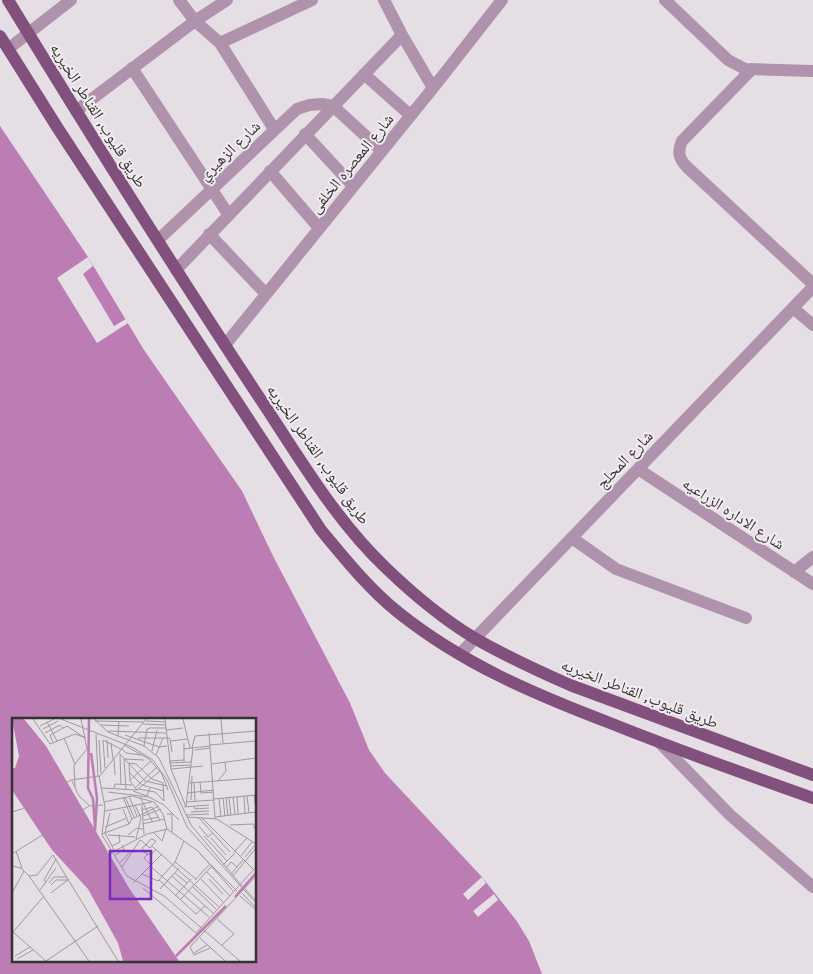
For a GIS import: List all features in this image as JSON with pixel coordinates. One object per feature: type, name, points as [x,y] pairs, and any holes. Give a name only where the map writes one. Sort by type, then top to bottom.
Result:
[{"type":"main road","name":"طريق قليوب, القناطر الخيريه","points":[[8,0],[176,270],[338,515],[361,543],[387,569],[415,594],[475,638],[537,671],[813,775]]},
{"type":"main road","points":[[0,36],[57,127],[321,530],[345,560],[370,586],[398,612],[428,634],[524,689],[660,743],[813,798]]},
{"type":"street","points":[[8,49],[71,0]]},
{"type":"street","points":[[180,0],[195,21],[220,43],[274,129]]},
{"type":"street","points":[[76,111],[195,21],[227,0]]},
{"type":"street","points":[[220,43],[312,0]]},
{"type":"street","points":[[384,0],[402,35],[434,88]]},
{"type":"street","name":"شارع المعصره الخلفى","points":[[225,345],[410,115],[434,88],[502,0]]},
{"type":"street","points":[[665,0],[728,60],[745,69],[813,71]]},
{"type":"street","points":[[176,270],[402,35]]},
{"type":"street","points":[[132,68],[228,214]]},
{"type":"street","points":[[752,69],[682,141],[679,155],[687,168],[813,286]]},
{"type":"street","points":[[364,74],[410,115]]},
{"type":"street","name":"شارع الزهيري","points":[[158,240],[297,109],[309,105],[322,104],[333,106]]},
{"type":"street","points":[[333,106],[382,151]]},
{"type":"street","points":[[305,134],[353,186]]},
{"type":"street","points":[[270,171],[319,228]]},
{"type":"street","points":[[209,234],[266,294]]},
{"type":"street","name":"شارع المحلج","points":[[460,654],[813,286]]},
{"type":"street","points":[[793,308],[813,325]]},
{"type":"street","name":"شارع الاداره الزراعيه","points":[[638,469],[813,584]]},
{"type":"street","points":[[572,538],[616,569],[746,618]]},
{"type":"street","points":[[794,572],[813,557]]},
{"type":"street","points":[[660,743],[730,815],[813,887]]},
{"type":"shaded area","points":[[0,126],[88,257],[144,350],[242,491],[273,556],[350,703],[369,750],[385,773],[482,877],[516,920],[529,941],[542,974],[0,974]]},
{"type":"pier","points":[[88,257],[93,266],[83,274],[114,326],[126,319],[128,323],[97,343],[57,278]]},
{"type":"pier","points":[[482,877],[486,883],[468,900],[463,894]]},
{"type":"pier","points":[[494,894],[498,900],[478,917],[473,911]]}]
